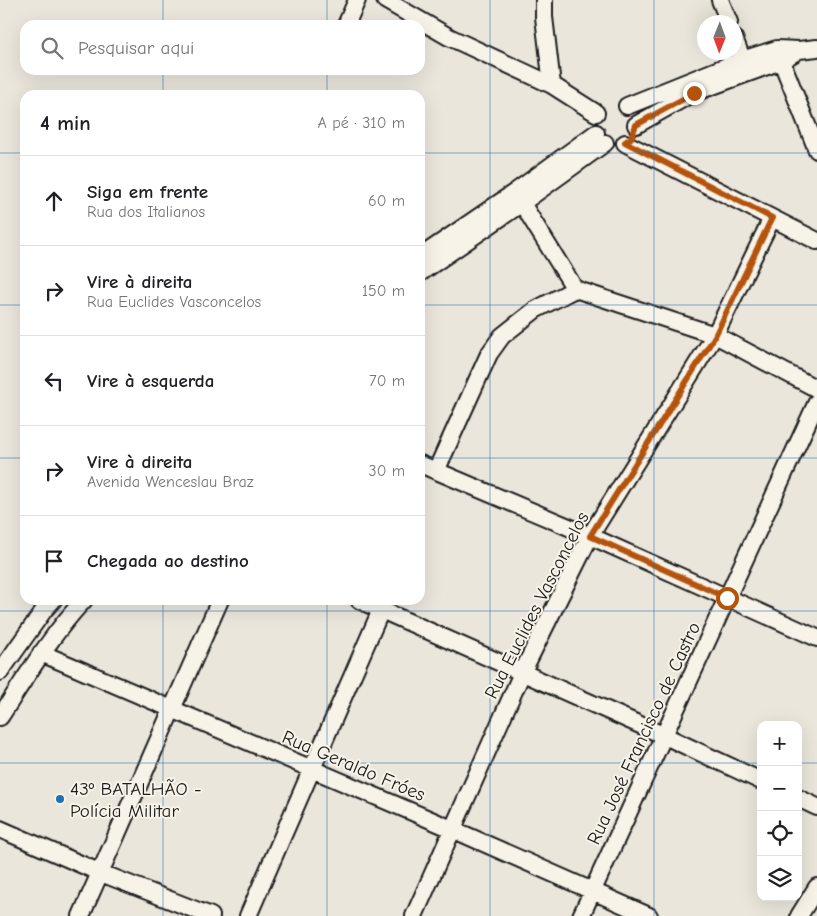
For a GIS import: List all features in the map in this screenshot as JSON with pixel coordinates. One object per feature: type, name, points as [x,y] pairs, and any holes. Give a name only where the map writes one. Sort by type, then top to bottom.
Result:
[{"type":"street","points":[[348,20],[357,0]]},
{"type":"street","points":[[385,0],[421,20]]},
{"type":"street","points":[[544,0],[544,17],[552,85]]},
{"type":"street","points":[[720,0],[726,15]]},
{"type":"street","points":[[425,22],[552,85],[611,106],[636,118],[636,125],[631,138],[625,142],[612,145],[600,138],[594,120],[611,106],[745,67],[779,55],[817,48]]},
{"type":"street","points":[[779,55],[817,150]]},
{"type":"street","points":[[742,59],[745,67]]},
{"type":"street","points":[[636,125],[745,67]]},
{"type":"street","points":[[425,269],[600,138]]},
{"type":"street","points":[[625,142],[817,241]]},
{"type":"street","points":[[425,254],[519,198]]},
{"type":"street","points":[[519,198],[575,289],[715,336],[817,389]]},
{"type":"street","name":"Rua Euclides Vasconcelos","points":[[414,916],[522,673],[590,536],[715,336],[772,218]]},
{"type":"street","points":[[798,231],[817,226]]},
{"type":"street","points":[[436,471],[488,354],[502,336],[535,310],[575,289]]},
{"type":"street","name":"Rua José Francisco de Castro","points":[[582,916],[816,408]]},
{"type":"street","points":[[425,466],[590,536],[817,638]]},
{"type":"street","points":[[0,672],[48,605]]},
{"type":"street","points":[[0,717],[41,653],[79,605]]},
{"type":"street","points":[[82,916],[218,605]]},
{"type":"street","points":[[370,605],[665,736],[757,779]]},
{"type":"street","points":[[248,916],[381,610]]},
{"type":"street","name":"Rua Geraldo Fróes","points":[[41,653],[452,829],[649,916]]},
{"type":"street","points":[[802,800],[817,807]]},
{"type":"street","points":[[0,829],[100,873],[211,916]]},
{"type":"street","points":[[799,916],[817,887]]},
{"type":"place","name":"43º BATALHÃO - Polícia Militar","points":[[60,799]]},
{"type":"route","points":[[694,93],[636,125],[635,132],[625,142],[772,218],[715,336],[590,536],[727,598]]}]
